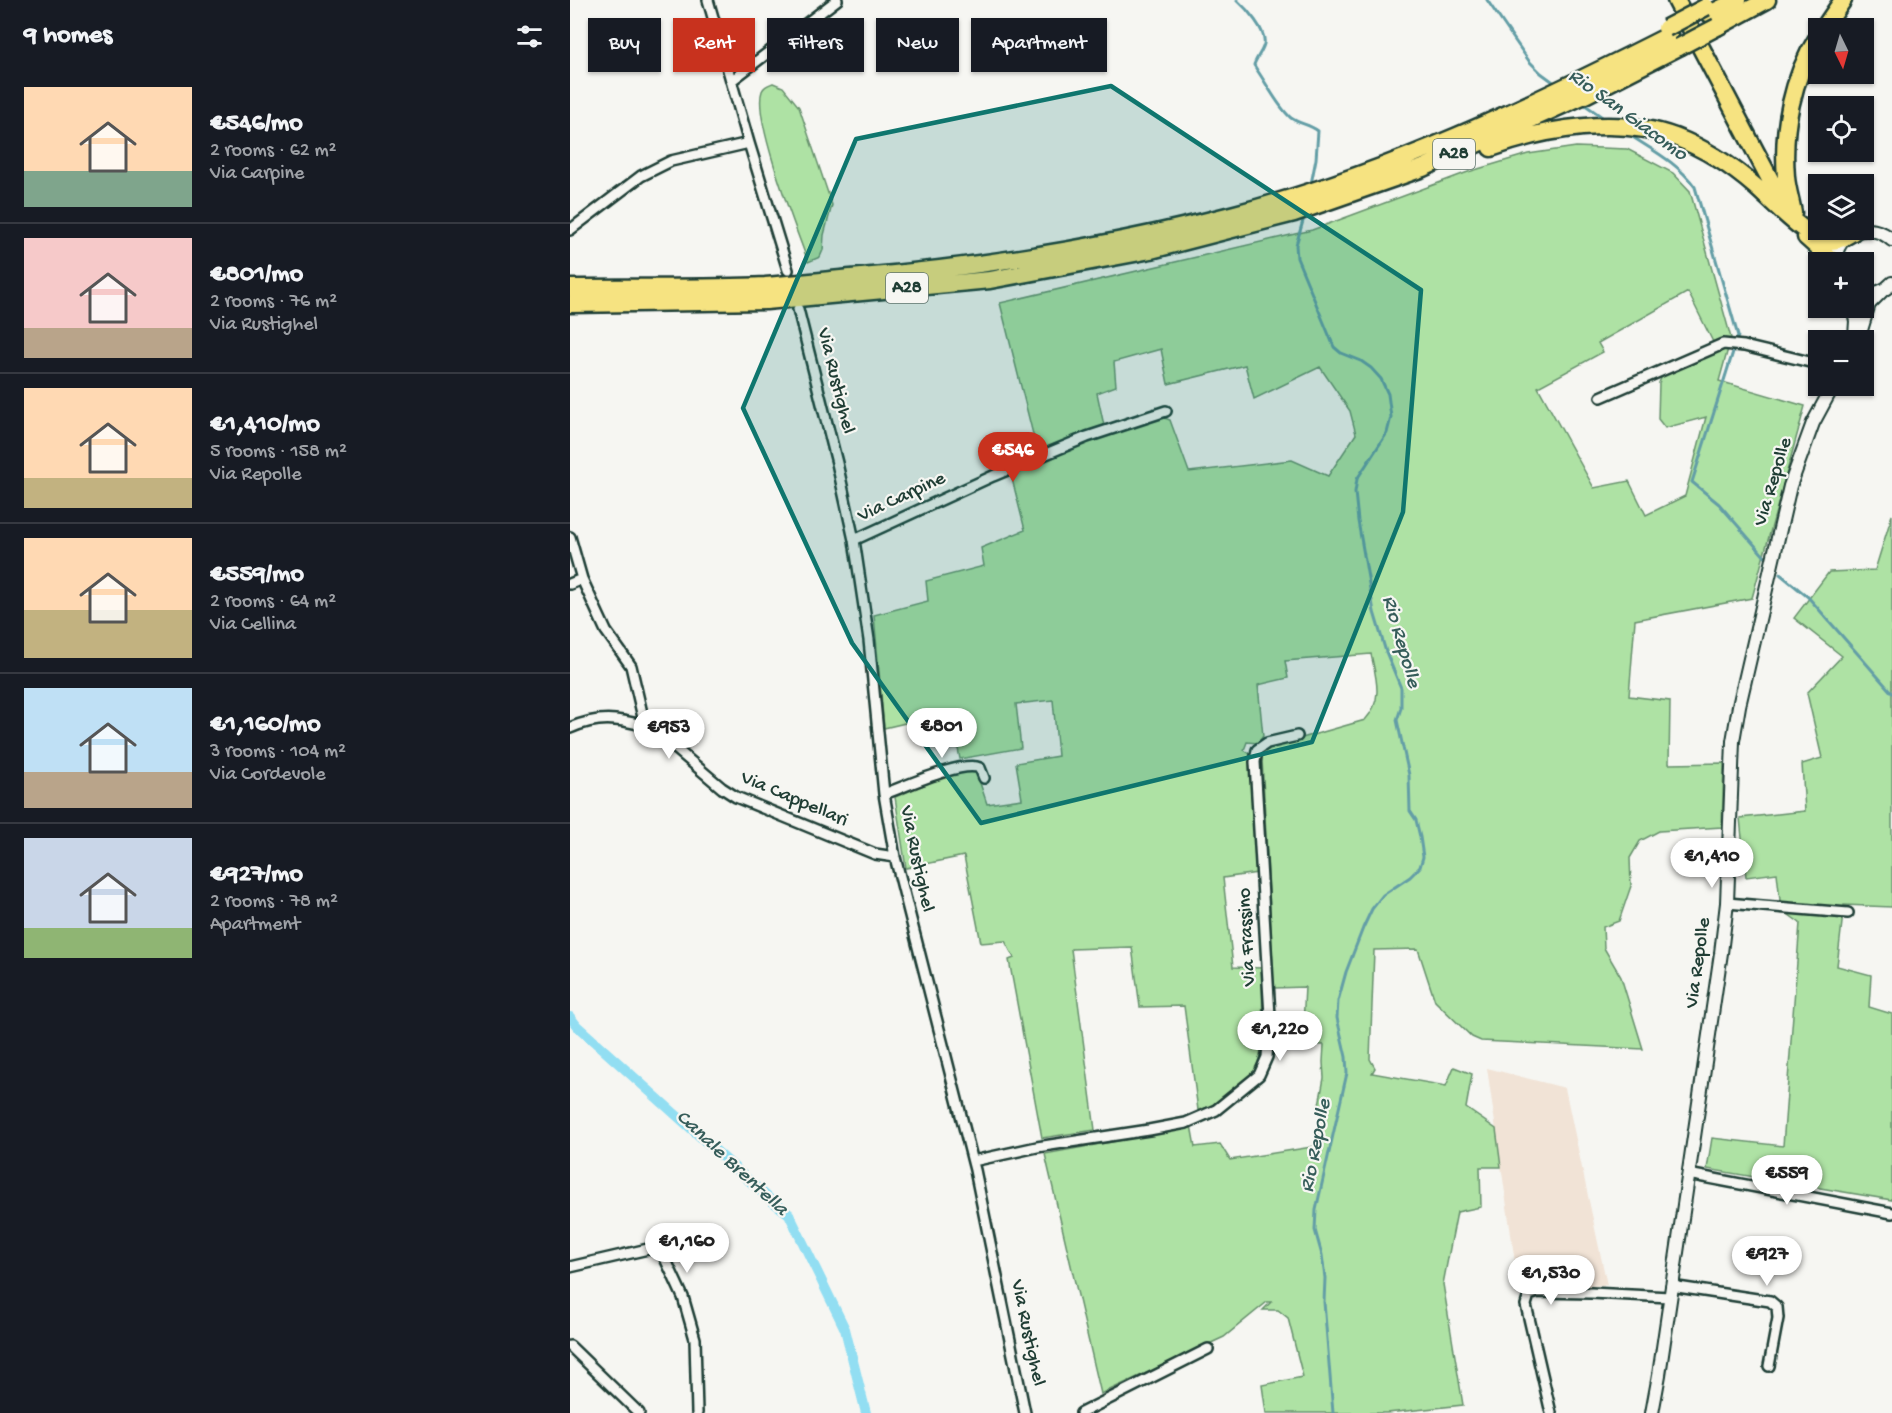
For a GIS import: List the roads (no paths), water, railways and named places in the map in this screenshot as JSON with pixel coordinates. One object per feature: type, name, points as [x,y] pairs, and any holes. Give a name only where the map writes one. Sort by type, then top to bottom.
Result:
[{"type":"highway","points":[[1676,0],[1779,199],[1810,242],[1822,252]]},
{"type":"highway","name":"A28","points":[[1347,190],[1412,155],[1548,94],[1582,87],[1738,0]]},
{"type":"highway","name":"A28","points":[[1713,12],[1767,0]]},
{"type":"highway","points":[[1831,18],[1843,0]]},
{"type":"highway","points":[[1672,37],[1713,12]]},
{"type":"highway","name":"A28","points":[[570,304],[766,301],[990,280],[1151,250],[1277,210],[1423,168],[1563,105],[1582,87],[1618,61],[1672,37]]},
{"type":"highway","points":[[1795,223],[1786,178],[1785,144],[1790,106],[1808,56]]},
{"type":"highway","points":[[1347,190],[1403,183],[1494,146],[1515,140],[1568,128],[1611,126],[1674,136],[1698,147],[1735,170],[1795,223],[1808,231]]},
{"type":"highway","name":"A28","points":[[570,288],[765,286],[986,264],[1140,236],[1235,214],[1277,210]]},
{"type":"highway","points":[[1822,240],[1841,240]]},
{"type":"street","points":[[708,0],[788,270]]},
{"type":"street","points":[[731,81],[837,0]]},
{"type":"street","points":[[570,230],[640,176],[671,161],[749,143]]},
{"type":"street","points":[[1874,231],[1892,233]]},
{"type":"street","points":[[1878,231],[1892,240]]},
{"type":"street","points":[[1860,330],[1869,304],[1887,287]]},
{"type":"street","name":"Via Rustighel","points":[[798,309],[854,540],[869,640],[884,794],[895,857],[973,1161],[1025,1413]]},
{"type":"street","points":[[1601,397],[1723,344],[1744,346],[1808,362]]},
{"type":"street","name":"Via Repolle","points":[[1652,1413],[1721,953],[1727,903],[1733,741],[1739,706],[1790,486],[1813,423],[1828,396]]},
{"type":"street","name":"Via Carpine","points":[[854,540],[993,476],[1087,437],[1166,411]]},
{"type":"street","points":[[570,537],[582,579],[606,631],[631,666],[645,726],[610,719],[585,722],[570,728]]},
{"type":"street","points":[[570,584],[582,579]]},
{"type":"street","name":"Via Cappellari","points":[[645,726],[655,731],[722,788],[736,797],[875,854],[895,857]]},
{"type":"street","name":"Via Frassino","points":[[973,1161],[1037,1147],[1186,1123],[1216,1110],[1259,1075],[1268,1057],[1270,1016],[1257,750],[1267,743],[1297,735]]},
{"type":"street","points":[[884,794],[952,769],[967,766],[980,768],[984,778]]},
{"type":"street","points":[[1727,903],[1848,913]]},
{"type":"street","points":[[1688,1174],[1892,1213]]},
{"type":"street","points":[[570,1267],[648,1249],[657,1250],[664,1256],[683,1297],[695,1339],[697,1413]]},
{"type":"street","points":[[1551,1413],[1526,1305],[1529,1294],[1538,1292],[1670,1291],[1770,1301],[1777,1307],[1778,1318],[1769,1366]]},
{"type":"street","points":[[570,1346],[639,1413]]},
{"type":"street","points":[[1081,1413],[1209,1349]]},
{"type":"waterway","name":"Rio Repolle","points":[[1237,0],[1255,20],[1264,39],[1263,47],[1254,65],[1257,70],[1286,113],[1294,120],[1318,131],[1311,184]]},
{"type":"waterway","name":"Rio San Giacomo","points":[[1487,0],[1529,61],[1556,84]]},
{"type":"waterway","name":"Rio San Giacomo","points":[[1581,102],[1605,119]]},
{"type":"waterway","name":"Rio San Giacomo","points":[[1628,134],[1672,163],[1695,187],[1738,336],[1692,482],[1719,504],[1765,557]]},
{"type":"waterway","name":"Rio Repolle","points":[[1305,214],[1296,245],[1297,258],[1334,347],[1371,368],[1381,379],[1388,394],[1391,417],[1387,433],[1357,479],[1355,492],[1374,612],[1386,652],[1401,688],[1401,708],[1397,720],[1409,775],[1410,811],[1416,820],[1423,857],[1420,867],[1410,877],[1383,895],[1372,909],[1346,972],[1338,1001],[1337,1018],[1346,1057],[1347,1073],[1316,1210],[1315,1230],[1325,1278],[1324,1302],[1333,1413]]},
{"type":"waterway","name":"Rio San Giacomo","points":[[1780,574],[1808,597],[1892,693]]},
{"type":"waterway","name":"Canale Brentella","points":[[570,1017],[577,1026],[789,1214],[845,1329],[866,1413]]}]
